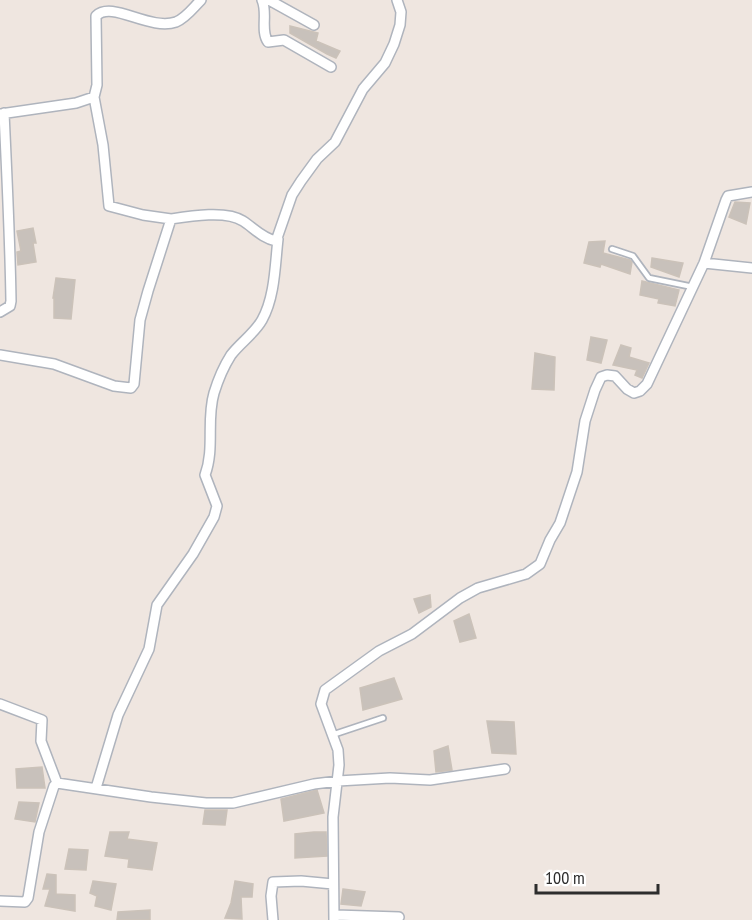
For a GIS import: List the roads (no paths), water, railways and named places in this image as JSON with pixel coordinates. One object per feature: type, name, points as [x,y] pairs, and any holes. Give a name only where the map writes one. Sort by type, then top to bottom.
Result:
[{"type":"street","points":[[201,0],[174,22],[163,23],[147,18],[115,2],[99,9],[96,16],[97,85],[94,97],[103,145],[109,206],[171,219],[197,216],[232,217],[241,219],[273,241],[278,239]]},
{"type":"street","points":[[262,0],[266,14],[265,37],[268,42],[284,40],[331,67]]},
{"type":"street","points":[[269,0],[314,25]]},
{"type":"street","points":[[96,788],[118,716],[149,648],[157,606],[193,554],[214,517],[217,506],[205,475],[212,445],[210,411],[220,376],[231,355],[256,330],[268,305],[278,239],[292,195],[313,164],[335,142],[363,90],[385,63],[394,44],[400,25],[401,12],[397,0]]},
{"type":"street","points":[[0,312],[10,306],[11,301],[10,225],[2,114],[94,97]]},
{"type":"street","points":[[399,916],[334,917],[333,817],[339,765],[321,704],[325,690],[379,651],[412,634],[460,598],[478,588],[526,574],[540,564],[560,523],[577,472],[585,421],[601,377],[615,376],[627,389],[634,393],[640,391],[651,376],[704,263],[728,196],[752,192]]},
{"type":"street","points":[[0,355],[54,364],[114,386],[131,388],[134,384],[140,320],[147,291],[171,219]]},
{"type":"street","points":[[704,263],[752,268]]},
{"type":"street","points":[[0,704],[42,720],[41,741],[57,783]]},
{"type":"street","points":[[57,783],[206,803],[233,803],[314,784],[390,778],[430,780],[505,769]]},
{"type":"street","points":[[0,901],[26,901],[39,832],[57,783]]},
{"type":"street","points":[[273,920],[271,896],[273,882],[301,881],[333,884]]},
{"type":"lane","points":[[612,249],[633,256],[649,278],[693,287]]},
{"type":"lane","points":[[332,735],[382,718]]}]
